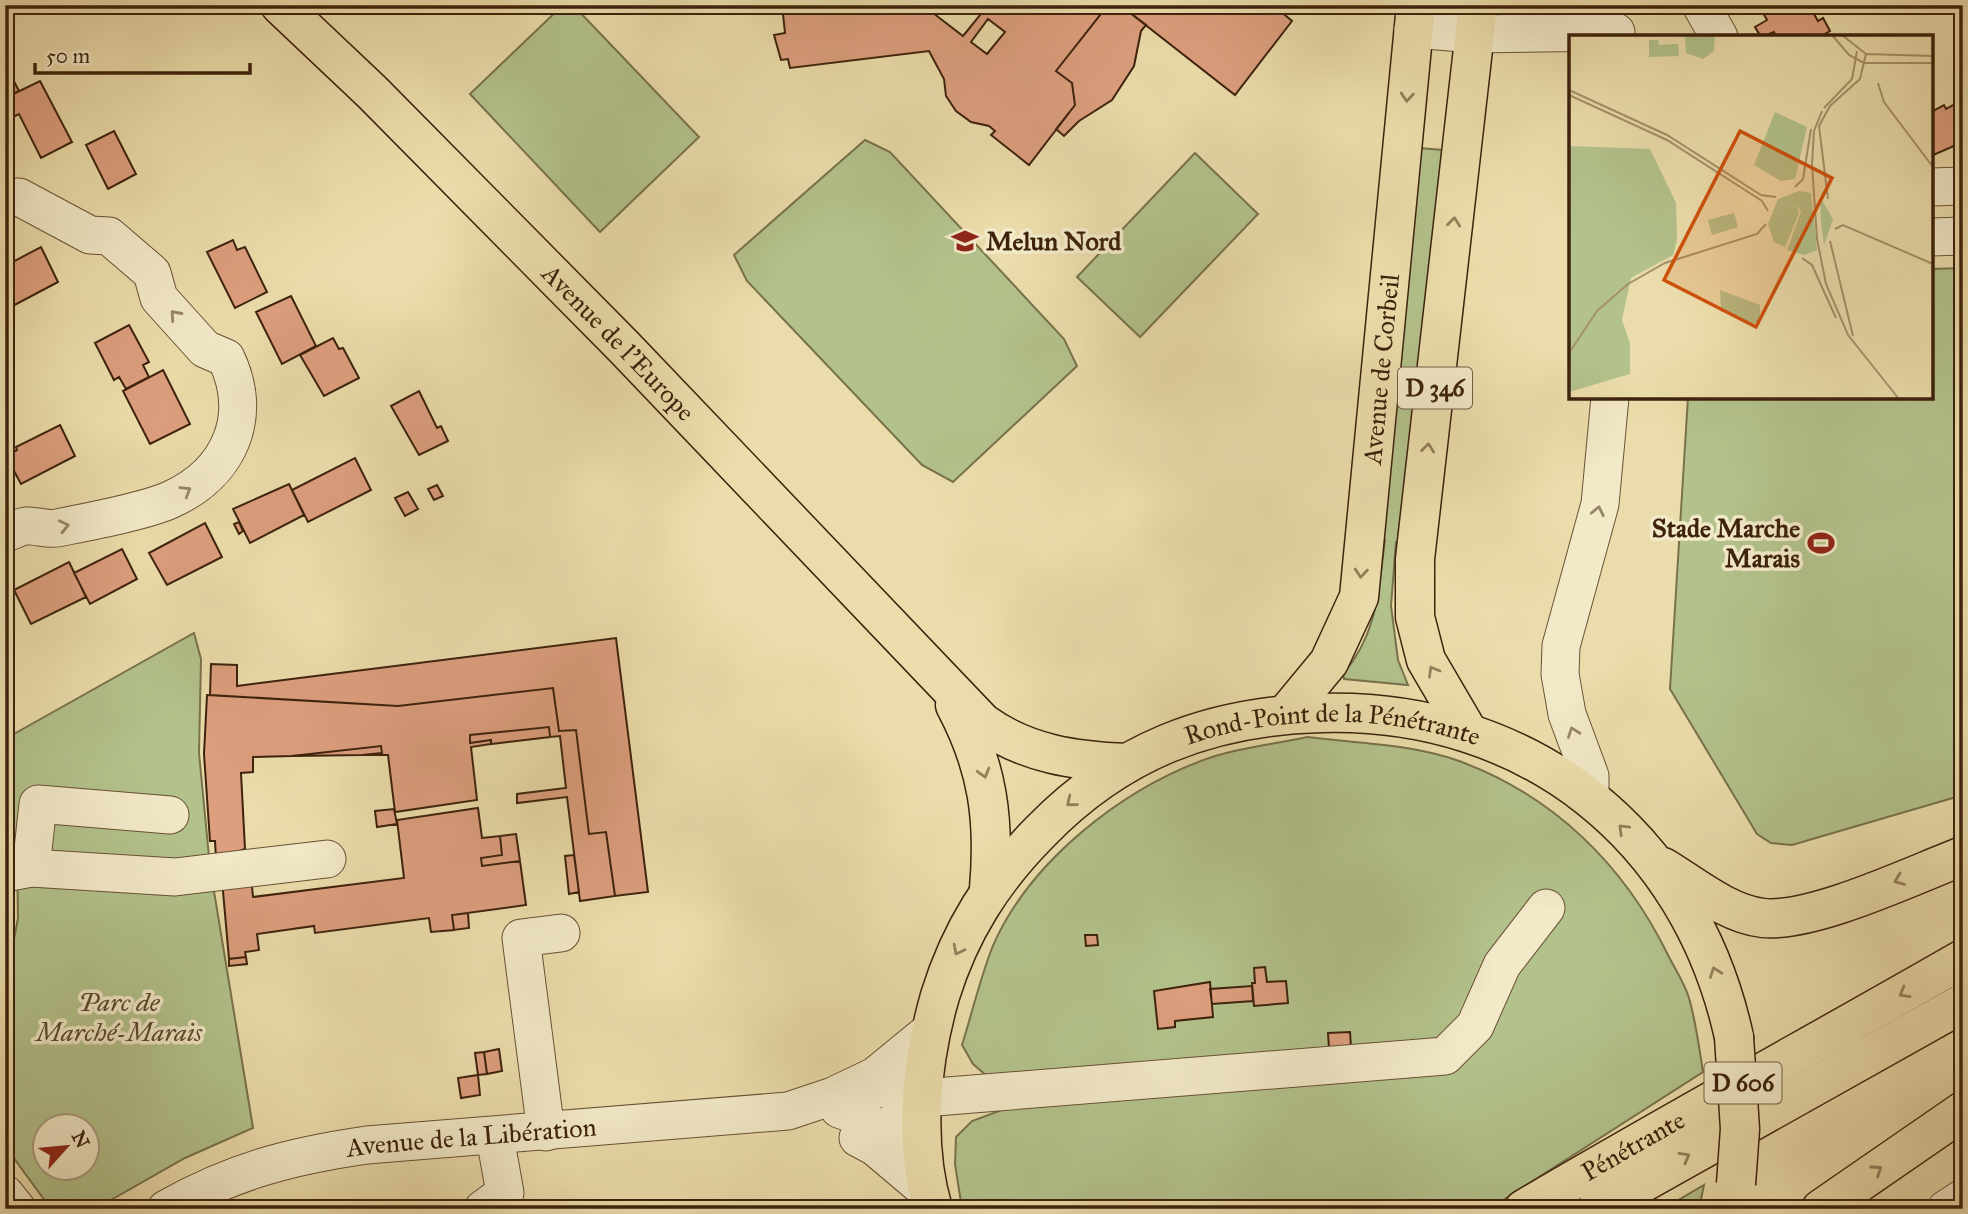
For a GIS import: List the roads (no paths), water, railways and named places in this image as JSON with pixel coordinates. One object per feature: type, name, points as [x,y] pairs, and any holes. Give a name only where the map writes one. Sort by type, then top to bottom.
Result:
[{"type":"main road","name":"Avenue de l'Europe","points":[[288,12],[372,92],[624,346],[946,688],[983,723],[1021,746],[1082,761],[1127,763]]},
{"type":"main road","name":"Avenue de Corbeil","points":[[1286,713],[1329,662],[1359,597],[1414,17]]},
{"type":"main road","name":"D 346","points":[[1467,730],[1426,660],[1415,617],[1415,559],[1476,20]]},
{"type":"main road","name":"Avenue de l'Europe","points":[[946,688],[971,735],[987,785],[992,853],[989,889]]},
{"type":"main road","name":"Rond-Point de la Pénétrante","points":[[930,1200],[923,1098],[930,1031],[948,969],[989,889],[1006,866],[1061,810],[1104,776],[1188,733],[1234,720],[1286,713],[1362,711],[1467,730],[1569,781],[1590,797],[1654,862],[1688,915],[1710,958],[1727,1004],[1739,1079],[1740,1129],[1733,1196]]},
{"type":"main road","points":[[1654,862],[1725,905],[1763,918],[1807,915],[1963,856]]},
{"type":"main road","name":"Pénétrante","points":[[1524,1209],[1692,1110],[1800,1053],[1963,959]]},
{"type":"main road","name":"Pénétrante","points":[[1596,1209],[1963,1003]]},
{"type":"main road","points":[[1821,1209],[1963,1111]]},
{"type":"street","points":[[1701,5],[1718,35]]},
{"type":"street","points":[[1414,17],[1615,25]]},
{"type":"street","points":[[1933,187],[1963,186]]},
{"type":"street","points":[[5,197],[19,197],[90,235],[109,236],[152,273],[159,298],[205,349],[226,358],[238,387],[236,428],[225,455],[206,477],[190,489],[170,500],[53,529],[26,526],[5,533]]},
{"type":"street","points":[[1933,237],[1963,236]]},
{"type":"street","points":[[1590,797],[1590,776],[1567,714],[1560,674],[1561,646],[1600,504],[1610,399]]},
{"type":"street","points":[[170,815],[38,804],[18,870],[175,877],[327,859]]},
{"type":"street","points":[[923,1098],[1446,1056],[1475,1026],[1502,965],[1546,908]]},
{"type":"street","points":[[546,1132],[521,938],[561,933]]},
{"type":"street","name":"Avenue de la Libération","points":[[166,1209],[241,1172],[290,1157],[367,1145],[495,1137],[788,1111],[832,1096],[875,1076],[930,1031]]},
{"type":"street","name":"Avenue de la Libération","points":[[788,1111],[839,1128],[876,1147],[930,1200]]},
{"type":"street","points":[[483,1209],[505,1193],[495,1137]]},
{"type":"street","points":[[5,1194],[17,1209]]},
{"type":"street","points":[[1946,1209],[1963,1198]]},
{"type":"place","name":"Melun Nord","points":[[965,241]]},
{"type":"place","name":"Stade Marche Marais","points":[[1821,543]]},
{"type":"park label","name":"Parc de Marché-Marais","points":[[119,1017]]}]
